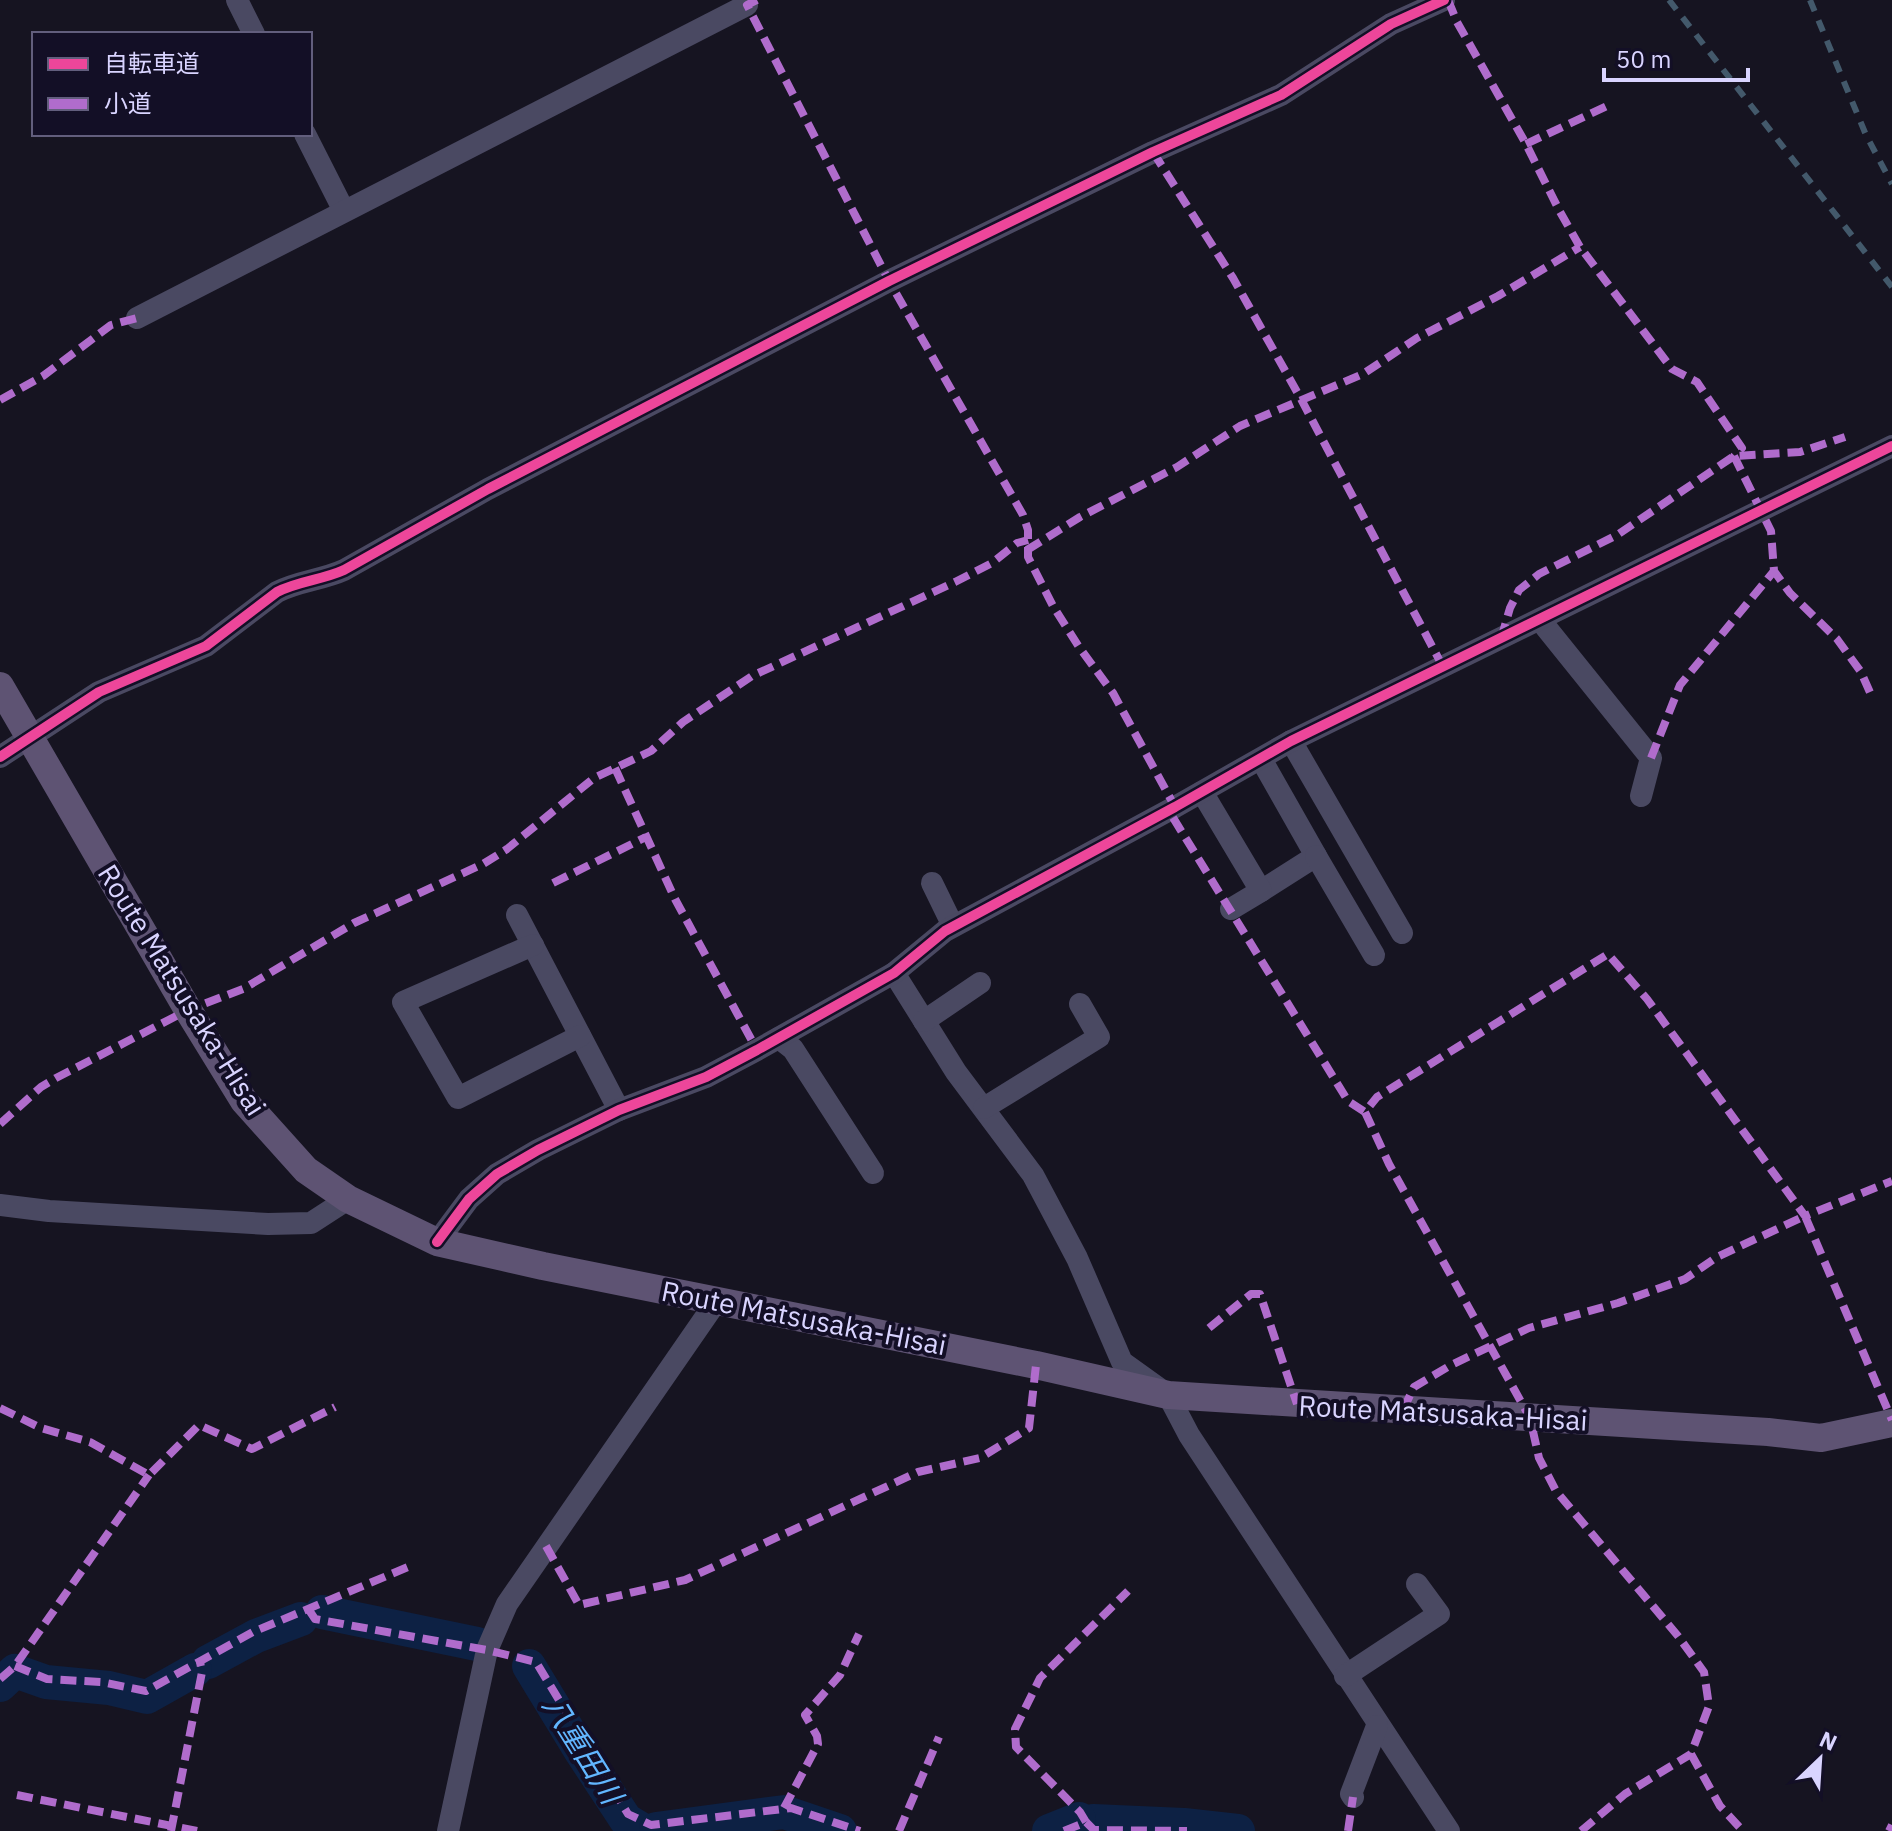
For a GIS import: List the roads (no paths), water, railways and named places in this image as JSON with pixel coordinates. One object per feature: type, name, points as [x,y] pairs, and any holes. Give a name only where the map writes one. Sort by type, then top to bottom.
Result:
[{"type":"main road","name":"Route Matsusaka-Hisai","points":[[0,686],[244,1101],[306,1170],[348,1199],[437,1242],[1168,1395],[1768,1432],[1821,1438],[1892,1423]]},
{"type":"street","points":[[237,0],[253,32]]},
{"type":"street","points":[[137,318],[747,5],[745,0]]},
{"type":"street","points":[[0,757],[99,692],[206,646],[288,586],[328,578],[344,570],[591,434],[889,281],[1153,152],[1281,95],[1391,24],[1444,0]]},
{"type":"street","points":[[306,136],[344,211]]},
{"type":"street","points":[[437,1242],[469,1199],[497,1174],[538,1150],[619,1110],[706,1077],[779,1038],[894,973],[953,926],[1291,741],[1892,446]]},
{"type":"street","points":[[1540,620],[1651,758],[1641,796]]},
{"type":"street","points":[[1291,741],[1402,933]]},
{"type":"street","points":[[1261,759],[1374,955]]},
{"type":"street","points":[[1202,792],[1261,891]]},
{"type":"street","points":[[1231,909],[1316,856]]},
{"type":"street","points":[[932,883],[953,926]]},
{"type":"street","points":[[517,915],[619,1110]]},
{"type":"street","points":[[533,945],[403,1002],[458,1098],[580,1036]]},
{"type":"street","points":[[894,973],[956,1072],[1033,1175],[1077,1258],[1122,1362],[1168,1395],[1189,1435],[1377,1726],[1449,1831]]},
{"type":"street","points":[[924,1021],[980,983]]},
{"type":"street","points":[[984,1108],[1099,1037],[1080,1004]]},
{"type":"street","points":[[779,1038],[793,1049],[873,1173]]},
{"type":"street","points":[[0,1205],[49,1211],[268,1224],[311,1223],[348,1199]]},
{"type":"street","points":[[448,1831],[487,1650],[507,1604],[718,1299]]},
{"type":"street","points":[[1345,1676],[1439,1614],[1417,1584]]},
{"type":"street","points":[[1353,1797],[1351,1794],[1377,1726]]},
{"type":"waterway","name":"八重田川","points":[[322,1612],[477,1644]]},
{"type":"waterway","name":"八重田川","points":[[208,1662],[256,1636],[301,1619]]},
{"type":"waterway","name":"八重田川","points":[[529,1666],[626,1820],[641,1829]]},
{"type":"waterway","name":"八重田川","points":[[0,1685],[15,1671],[46,1682],[109,1688],[147,1697],[195,1670]]},
{"type":"waterway","name":"八重田川","points":[[656,1829],[784,1812],[840,1831]]},
{"type":"waterway","name":"八重田川","points":[[1049,1831],[1079,1819]]},
{"type":"waterway","name":"八重田川","points":[[1093,1821],[1238,1831]]},
{"type":"railway","points":[[1669,0],[1892,287]]},
{"type":"railway","points":[[1810,0],[1866,135],[1892,184]]}]
